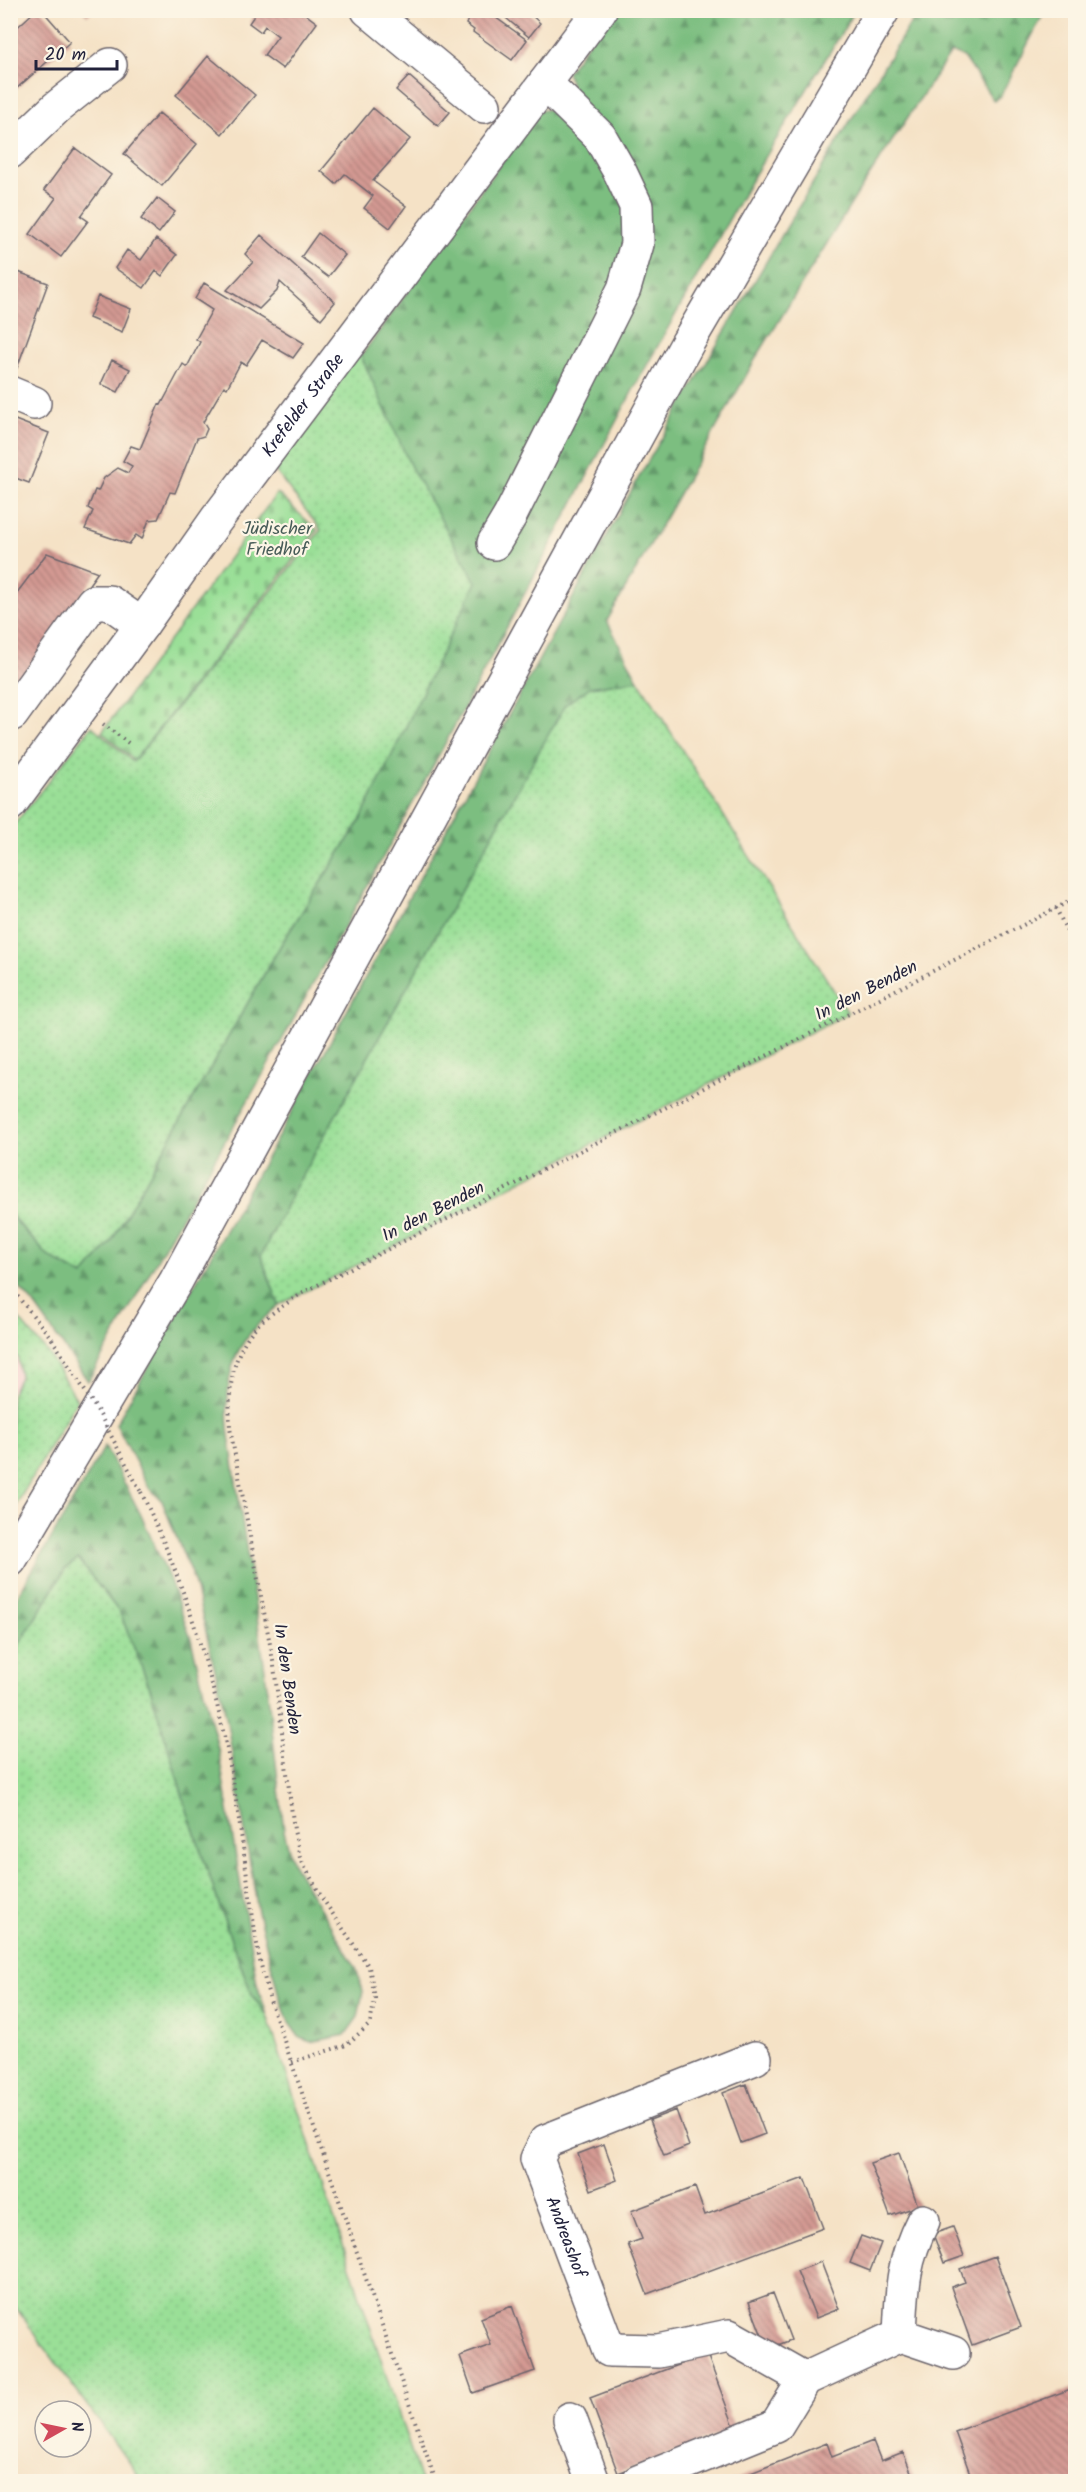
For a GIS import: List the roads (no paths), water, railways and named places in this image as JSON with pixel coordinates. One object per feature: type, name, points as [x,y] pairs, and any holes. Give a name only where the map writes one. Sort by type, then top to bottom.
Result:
[{"type":"main road","points":[[368,10],[484,106]]},
{"type":"main road","name":"Krefelder Straße","points":[[13,794],[54,745],[216,520],[600,10]]},
{"type":"main road","points":[[10,1560],[176,1281],[688,342],[883,10]]},
{"type":"main road","points":[[10,152],[56,108],[110,65]]},
{"type":"main road","points":[[494,543],[510,516],[624,289],[638,244],[636,206],[600,137],[545,83]]},
{"type":"main road","points":[[54,745],[11,715],[93,602],[109,602],[142,625]]},
{"type":"main road","name":"Andreashof","points":[[755,2058],[546,2141],[537,2159],[609,2350],[658,2351],[729,2336],[805,2379]]},
{"type":"main road","points":[[900,2335],[903,2273],[913,2241],[923,2221]]},
{"type":"main road","points":[[638,2481],[776,2427],[805,2379],[900,2335],[953,2352]]},
{"type":"main road","points":[[570,2419],[593,2481]]},
{"type":"park label","name":"Jüdischer Friedhof","points":[[277,538]]}]
